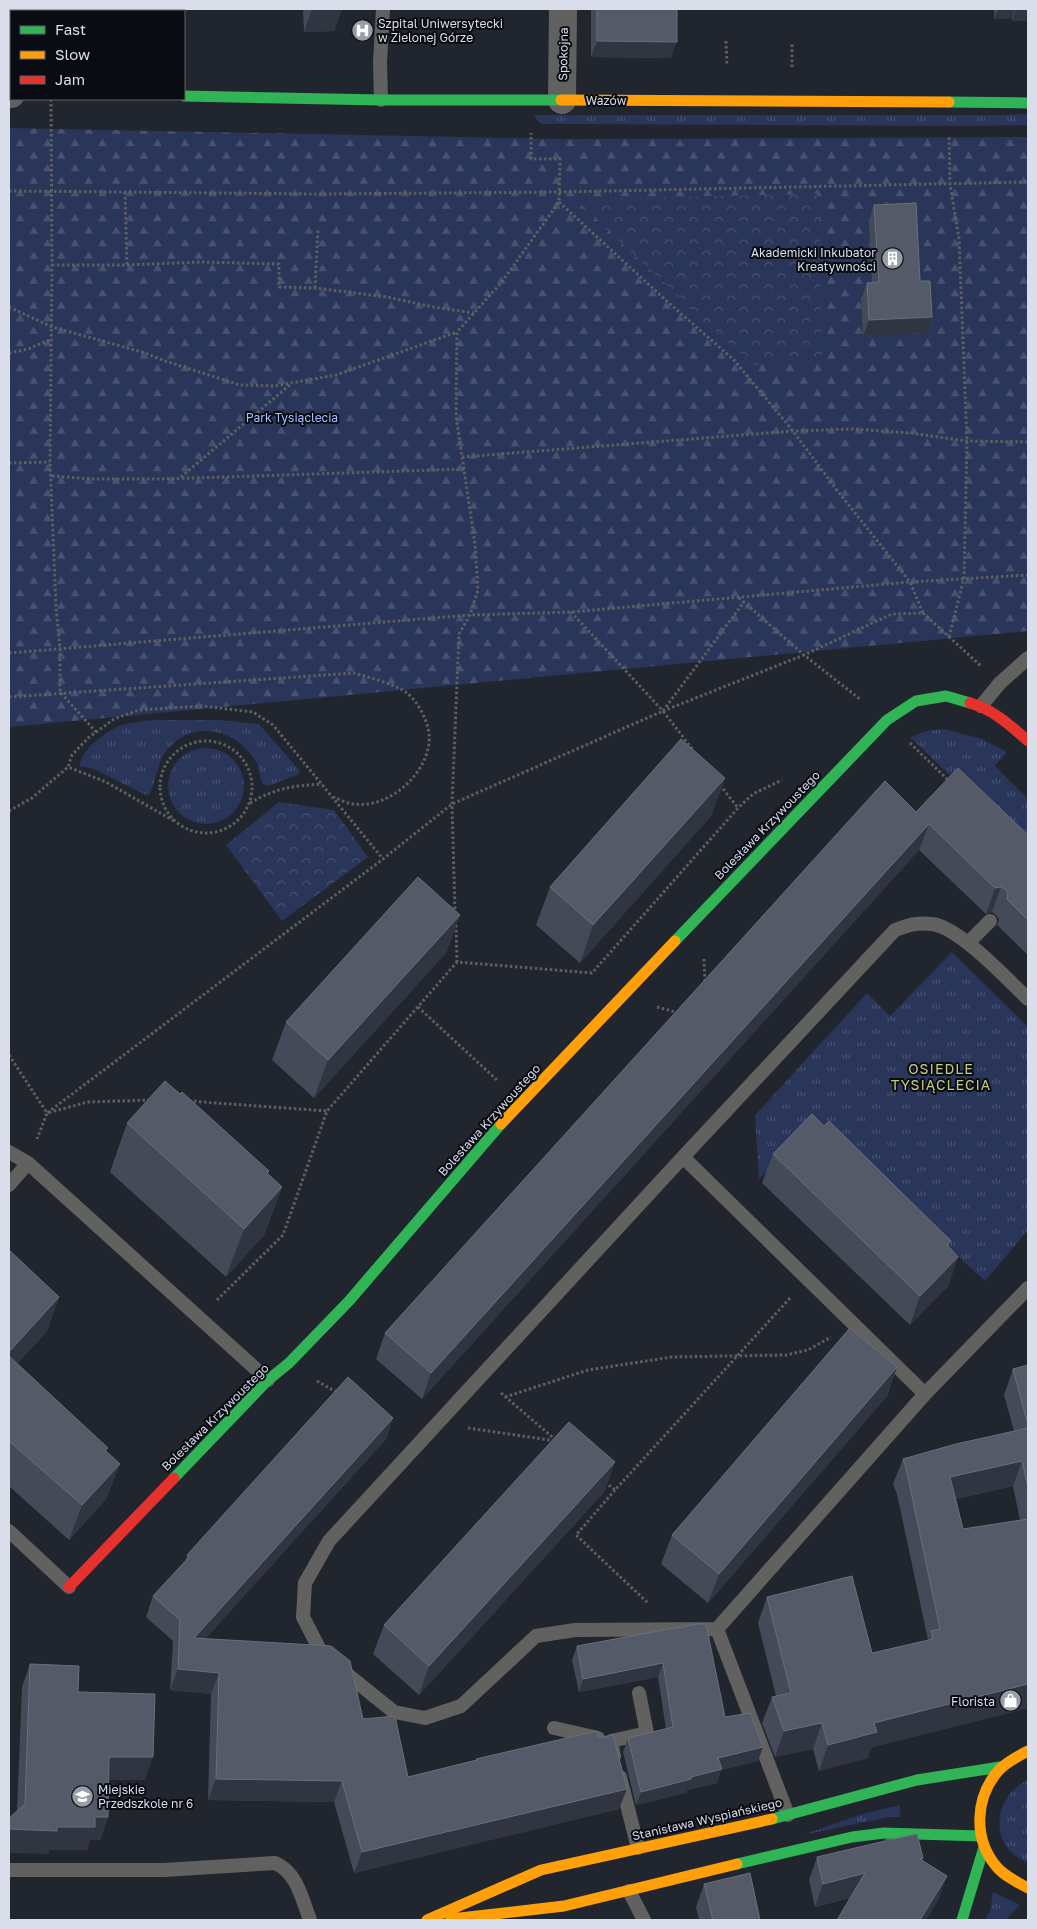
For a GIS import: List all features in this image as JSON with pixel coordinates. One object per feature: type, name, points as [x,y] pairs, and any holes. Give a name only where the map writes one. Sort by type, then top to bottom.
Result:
[{"type":"street","name":"Spokojna","points":[[562,100],[563,9]]},
{"type":"street","name":"Wazów","points":[[185,96],[381,100],[1028,103]]},
{"type":"street","name":"Bolesława Krzywoustego","points":[[70,1587],[268,1380],[289,1364],[349,1301],[481,1146],[887,720],[916,701],[946,696],[981,706]]},
{"type":"street","points":[[981,706],[1004,719],[1028,741]]},
{"type":"street","points":[[962,1920],[982,1841],[979,1811],[986,1788],[1000,1767],[1012,1758],[1028,1751]]},
{"type":"street","name":"Stanisława Wyspiańskiego","points":[[427,1920],[541,1870],[788,1815],[917,1780],[1000,1767]]},
{"type":"street","points":[[437,1920],[564,1906],[852,1837],[884,1834],[982,1841]]},
{"type":"street","points":[[982,1841],[996,1865],[1012,1880],[1028,1888]]},
{"type":"lane","points":[[381,100],[380,56],[383,9]]},
{"type":"lane","points":[[981,706],[1000,683],[1028,658]]},
{"type":"lane","points":[[968,943],[990,921]]},
{"type":"lane","points":[[1028,999],[954,932],[934,924],[914,923],[895,930],[682,1157],[329,1541],[305,1583],[303,1617],[322,1654],[394,1712],[425,1718],[461,1706],[536,1636],[575,1630],[717,1629],[925,1394],[1028,1288]]},
{"type":"lane","points":[[9,1152],[28,1163],[268,1380]]},
{"type":"lane","points":[[682,1157],[925,1394]]},
{"type":"lane","points":[[9,1185],[28,1163]]},
{"type":"lane","points":[[9,1531],[70,1587]]},
{"type":"lane","points":[[717,1629],[788,1815]]},
{"type":"lane","points":[[554,1728],[611,1741],[646,1733],[639,1693]]},
{"type":"lane","points":[[611,1741],[638,1848]]},
{"type":"lane","points":[[9,1870],[164,1870],[275,1863],[284,1867],[293,1877],[310,1920]]},
{"type":"lane","points":[[629,1891],[644,1920]]},
{"type":"path","points":[[726,42],[727,64]]},
{"type":"path","points":[[792,43],[792,66]]},
{"type":"path","points":[[50,100],[52,339],[50,462],[56,607],[60,649],[60,692],[96,732]]},
{"type":"path","points":[[9,307],[52,327],[142,352],[240,385],[274,386],[336,375],[457,332],[501,283],[559,202],[560,159],[531,159],[531,132]]},
{"type":"path","points":[[948,637],[964,578],[967,441],[959,239],[950,184],[949,140]]},
{"type":"path","points":[[9,191],[319,194],[560,192],[1028,182]]},
{"type":"path","points":[[125,192],[127,266]]},
{"type":"path","points":[[559,202],[734,360],[794,431],[836,489],[910,582],[923,613],[1000,683]]},
{"type":"path","points":[[315,288],[318,228]]},
{"type":"path","points":[[52,265],[127,266],[201,262],[279,264],[279,287],[315,288],[387,297],[475,313]]},
{"type":"path","points":[[199,1319],[283,1235],[327,1111],[457,962],[452,804],[459,634],[470,615],[478,590],[478,574],[456,416],[457,332]]},
{"type":"path","points":[[9,354],[28,349],[52,339]]},
{"type":"path","points":[[181,478],[291,383]]},
{"type":"path","points":[[462,457],[794,431],[853,429],[910,433],[967,441],[1028,442]]},
{"type":"path","points":[[9,463],[50,462]]},
{"type":"path","points":[[52,476],[93,479],[181,478],[464,469]]},
{"type":"path","points":[[9,653],[470,615],[571,612],[910,582],[1028,575]]},
{"type":"path","points":[[738,597],[804,655],[887,720],[950,782]]},
{"type":"path","points":[[663,711],[744,602]]},
{"type":"path","points":[[571,612],[663,711],[698,756]]},
{"type":"path","points":[[28,1163],[47,1113],[383,859],[452,804],[663,711],[804,655],[892,614],[923,613]]},
{"type":"path","points":[[9,697],[354,672],[407,693],[422,710],[429,733],[426,754],[414,777],[397,793],[377,802],[356,804],[334,798]]},
{"type":"path","points":[[9,811],[32,798],[68,767],[72,755],[88,738],[114,719],[139,710],[202,706],[253,712],[273,725],[383,859]]},
{"type":"path","points":[[68,767],[106,782],[187,829],[201,833],[216,832],[230,826],[242,816],[249,804],[252,788],[250,774],[243,760],[232,749],[219,743],[203,741],[188,744],[175,752],[166,764],[160,779],[160,794],[165,808],[174,821]]},
{"type":"path","points":[[715,778],[738,808]]},
{"type":"path","points":[[457,962],[592,973],[738,808],[753,794],[787,778]]},
{"type":"path","points":[[249,804],[270,792],[299,786],[323,784]]},
{"type":"path","points":[[418,1007],[521,1103]]},
{"type":"path","points":[[9,1055],[47,1113]]},
{"type":"path","points":[[47,1113],[88,1102],[157,1100]]},
{"type":"path","points":[[187,1101],[327,1111]]},
{"type":"path","points":[[677,1629],[576,1535],[807,1279]]},
{"type":"path","points":[[506,1397],[588,1370],[672,1357],[786,1355],[808,1350],[853,1324]]},
{"type":"path","points":[[289,1364],[346,1398]]},
{"type":"path","points":[[481,1376],[564,1447]]},
{"type":"path","points":[[438,1424],[557,1441]]},
{"type":"path","points":[[600,1478],[615,1490]]},
{"type":"green space","points":[[1028,114],[1028,125],[969,126],[541,124],[533,115],[1005,115]]},
{"type":"green space","name":"Park Tysiąclecia","points":[[9,128],[563,139],[1028,137],[1028,631],[9,727]]},
{"type":"green space","points":[[819,194],[822,359],[753,365],[574,199]]},
{"type":"green space","points":[[153,720],[220,720],[259,724],[300,771],[299,774],[268,786],[263,784],[256,762],[247,750],[237,741],[212,731],[199,731],[186,735],[174,743],[164,754],[148,796],[93,769],[80,766],[81,759],[90,746],[104,735],[125,724]]},
{"type":"green space","points":[[944,729],[982,739],[1007,752],[995,766],[1028,799],[1028,851],[910,737],[926,731]]},
{"type":"green space","points":[[206,748],[221,751],[233,759],[241,771],[244,786],[241,801],[233,813],[221,821],[206,824],[191,821],[179,813],[171,801],[168,786],[171,771],[179,759],[191,751]]},
{"type":"green space","points":[[279,802],[334,810],[368,857],[282,921],[226,845]]},
{"type":"green space","points":[[952,952],[1028,1027],[1028,1230],[985,1281],[865,1172],[797,1141],[759,1179],[755,1115],[867,993],[890,1016]]},
{"type":"green space","points":[[1028,1780],[1028,1864],[1014,1855],[1007,1847],[1002,1838],[1000,1818],[1006,1800],[1012,1791]]},
{"type":"green space","points":[[900,1805],[900,1817],[889,1817],[803,1835],[862,1814]]},
{"type":"green space","points":[[993,1892],[1020,1905],[1005,1920],[985,1920],[990,1911]]},
{"type":"building","points":[[597,9],[677,9],[677,42],[597,41]]},
{"type":"building","name":"Akademicki Inkubator Kreatywności","points":[[916,203],[920,281],[930,281],[932,317],[869,320],[867,283],[879,282],[874,205]]},
{"type":"building","points":[[681,739],[725,778],[593,925],[550,887]]},
{"type":"building","points":[[958,768],[1028,835],[1028,920],[1007,899],[1008,893],[1005,889],[1001,887],[995,888],[929,824],[431,1373],[385,1333],[885,781],[916,812]]},
{"type":"building","points":[[418,877],[460,915],[328,1060],[286,1022]]},
{"type":"building","points":[[165,1081],[180,1094],[182,1092],[269,1171],[267,1173],[282,1187],[244,1229],[127,1123]]},
{"type":"building","points":[[812,1114],[824,1126],[829,1121],[951,1241],[947,1245],[958,1257],[920,1296],[773,1154]]},
{"type":"building","points":[[9,1250],[59,1297],[9,1352]]},
{"type":"building","points":[[850,1328],[897,1367],[719,1574],[672,1535]]},
{"type":"building","points":[[9,1356],[108,1448],[105,1450],[120,1464],[82,1505],[9,1441]]},
{"type":"building","points":[[1028,1365],[1028,1425],[1013,1369]]},
{"type":"building","points":[[348,1377],[393,1418],[194,1638],[331,1646],[350,1661],[363,1719],[395,1716],[408,1777],[597,1731],[598,1738],[613,1735],[627,1789],[362,1852],[342,1781],[216,1779],[219,1673],[178,1669],[180,1620],[153,1596],[189,1557],[187,1555]]},
{"type":"building","points":[[569,1422],[615,1462],[429,1666],[384,1625]]},
{"type":"building","points":[[1028,1428],[1028,1487],[1022,1461],[950,1477],[963,1529],[1028,1519],[1028,1684],[874,1723],[877,1732],[828,1745],[822,1723],[784,1731],[772,1697],[791,1693],[767,1597],[852,1576],[872,1653],[933,1639],[931,1631],[940,1629],[903,1459],[956,1444]]},
{"type":"building","points":[[696,1624],[706,1624],[725,1717],[750,1713],[763,1747],[718,1758],[722,1769],[641,1792],[628,1738],[673,1727],[663,1663],[583,1679],[577,1646]]},
{"type":"building","name":"Miejskie Przedszkole nr 6","points":[[30,1664],[79,1666],[78,1692],[155,1694],[153,1757],[109,1757],[108,1817],[95,1817],[95,1827],[57,1827],[57,1831],[9,1829],[9,1818],[25,1804]]},
{"type":"building","points":[[917,1834],[923,1858],[920,1859],[947,1876],[920,1920],[837,1920],[865,1873],[823,1884],[817,1857],[885,1841],[887,1838],[889,1840]]},
{"type":"building","points":[[750,1873],[760,1920],[713,1920],[704,1884]]},
{"type":"traffic: fast","points":[[185,96],[381,100],[561,100]]},
{"type":"traffic: fast","points":[[949,102],[1028,103]]},
{"type":"traffic: fast","points":[[675,941],[887,720],[916,701],[946,696],[970,703]]},
{"type":"traffic: fast","points":[[174,1478],[268,1380],[289,1363],[349,1301],[501,1124]]},
{"type":"traffic: fast","points":[[772,1819],[917,1780],[1000,1767]]},
{"type":"traffic: fast","points":[[737,1864],[852,1837],[884,1833],[981,1836]]},
{"type":"traffic: fast","points":[[962,1920],[984,1847]]},
{"type":"traffic: slow","points":[[561,100],[949,102]]},
{"type":"traffic: slow","points":[[501,1124],[675,941]]},
{"type":"traffic: slow","points":[[1028,1751],[1006,1764],[991,1781],[981,1805],[980,1818],[983,1843],[996,1866],[1007,1876],[1028,1888]]},
{"type":"traffic: slow","points":[[427,1920],[541,1870],[772,1819]]},
{"type":"traffic: slow","points":[[451,1919],[564,1906],[737,1864]]},
{"type":"traffic: jam","points":[[970,703],[994,714],[1028,741]]},
{"type":"traffic: jam","points":[[69,1587],[174,1478]]},
{"type":"place","name":"Szpital Uniwersytecki w Zielonej Górze","points":[[362,30]]},
{"type":"place","name":"Akademicki Inkubator Kreatywności","points":[[892,259]]},
{"type":"place","name":"Florista","points":[[1011,1701]]},
{"type":"place","name":"Miejskie Przedszkole nr 6","points":[[82,1796]]},
{"type":"district","name":"OSIEDLE TYSIĄCLECIA","points":[[941,1076]]}]
